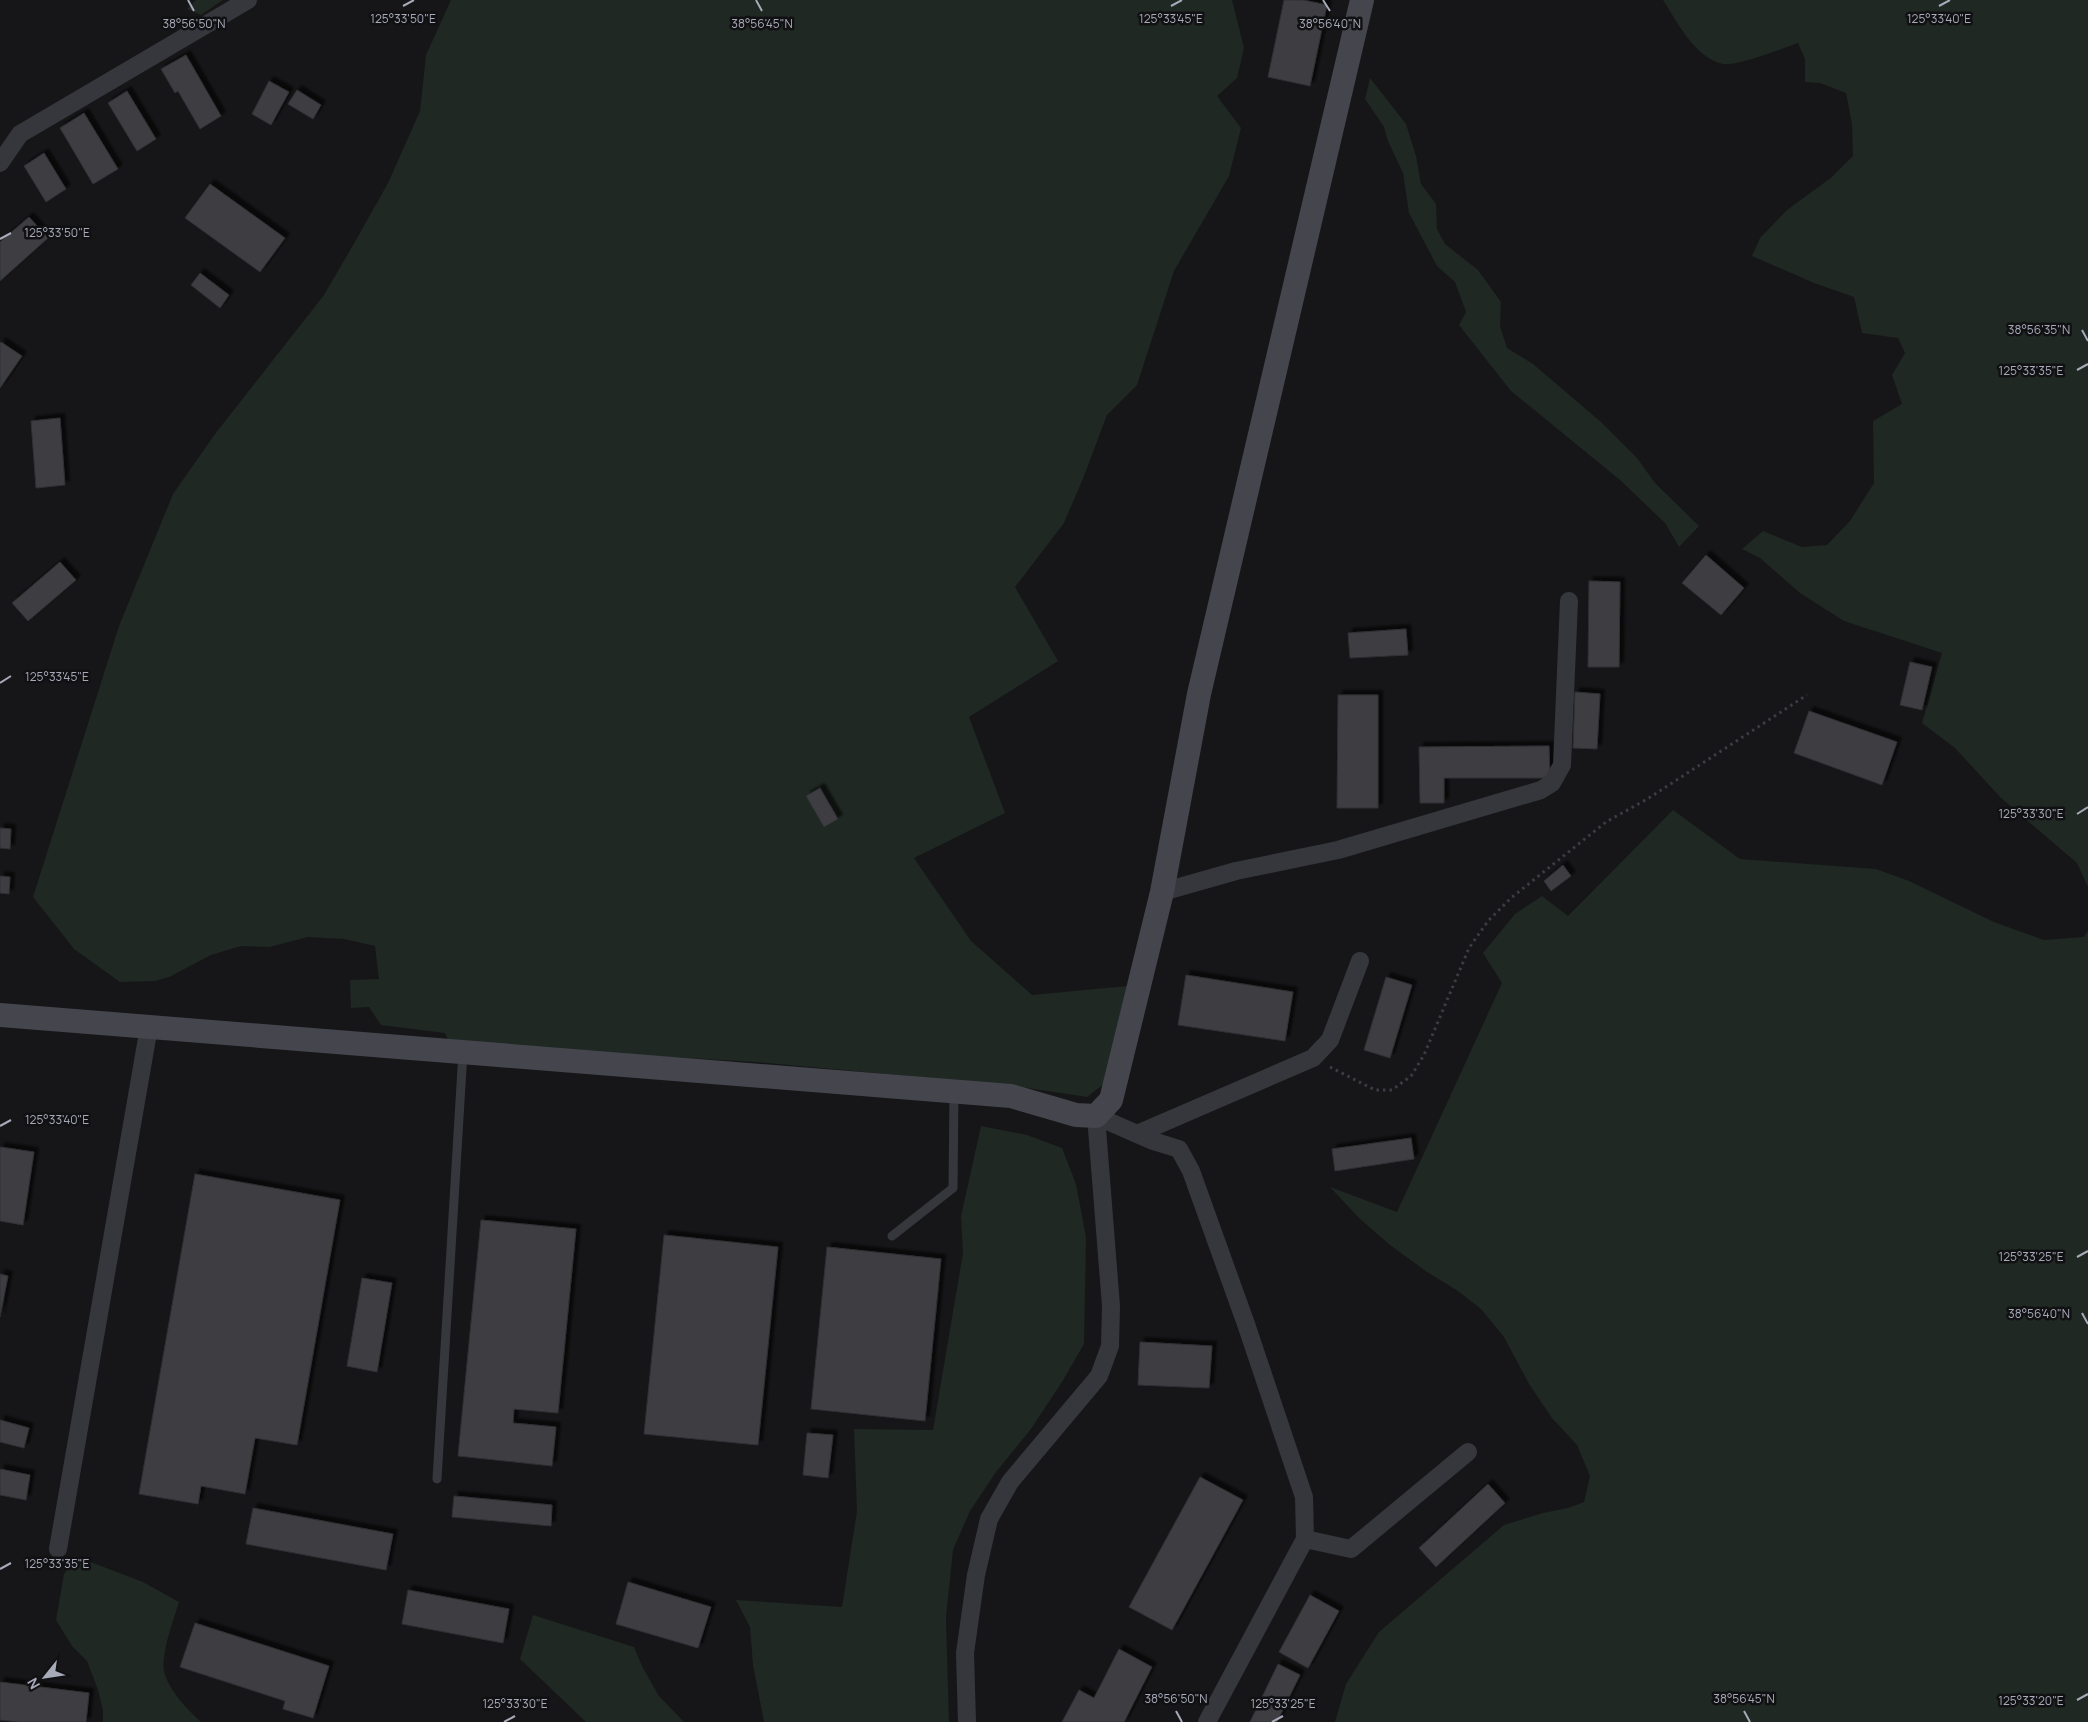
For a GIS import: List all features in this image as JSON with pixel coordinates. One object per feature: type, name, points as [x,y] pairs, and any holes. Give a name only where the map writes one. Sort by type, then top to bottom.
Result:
[{"type":"street","points":[[0,162],[20,134],[248,0]]},
{"type":"street","points":[[967,1722],[965,1653],[976,1575],[989,1518],[1010,1482],[1099,1376],[1110,1346],[1111,1306],[1096,1116],[1111,1100],[1162,892],[1199,694],[1362,0]]},
{"type":"street","points":[[1162,892],[1236,871],[1338,850],[1541,790],[1552,783],[1562,765],[1569,601]]},
{"type":"street","points":[[1137,1134],[1313,1058],[1330,1040],[1360,961]]},
{"type":"street","points":[[0,1015],[1011,1096],[1076,1115],[1096,1116],[1178,1149],[1191,1171],[1246,1324],[1304,1497],[1305,1538],[1207,1722]]},
{"type":"street","points":[[58,1549],[149,1027]]},
{"type":"street","points":[[1305,1538],[1351,1549],[1468,1452]]},
{"type":"lane","points":[[436,1479],[463,1052]]},
{"type":"lane","points":[[892,1236],[954,1188],[954,1092]]},
{"type":"path","points":[[1313,1058],[1375,1090],[1392,1090],[1411,1076],[1424,1054],[1468,948],[1488,921],[1511,898],[1606,822],[1649,798],[1807,695]]},
{"type":"shaded area","points":[[196,0],[223,0],[201,15],[187,9]]},
{"type":"shaded area","points":[[451,0],[1232,0],[1244,48],[1237,78],[1217,96],[1241,128],[1229,176],[1174,271],[1137,385],[1107,415],[1064,523],[1015,587],[1058,661],[969,717],[1005,813],[914,858],[971,941],[1032,995],[1127,986],[1104,1084],[1087,1097],[1007,1085],[756,1062],[450,1044],[445,1033],[381,1025],[369,1007],[351,1008],[350,980],[379,979],[375,946],[344,939],[308,937],[269,947],[241,946],[211,955],[169,977],[155,981],[120,982],[74,949],[33,897],[119,626],[173,494],[215,434],[324,295],[356,240],[388,183],[420,111],[426,55]]},
{"type":"shaded area","points":[[1663,0],[2088,0],[2088,887],[2077,863],[2001,798],[1955,748],[1922,723],[1942,653],[1844,621],[1800,593],[1760,558],[1742,549],[1763,531],[1802,547],[1827,545],[1850,521],[1874,483],[1873,421],[1902,404],[1892,375],[1905,353],[1898,338],[1862,333],[1854,297],[1814,283],[1752,256],[1760,238],[1787,210],[1832,177],[1853,156],[1852,124],[1846,93],[1820,83],[1805,82],[1805,59],[1798,43],[1738,63],[1723,64],[1713,60],[1695,47]]},
{"type":"shaded area","points":[[1370,78],[1406,124],[1416,156],[1421,184],[1436,204],[1437,229],[1445,244],[1478,270],[1501,302],[1500,326],[1507,348],[1533,364],[1601,422],[1637,458],[1655,483],[1699,526],[1679,547],[1665,523],[1620,480],[1511,391],[1459,325],[1466,312],[1455,282],[1437,266],[1409,213],[1403,173],[1388,141],[1384,127],[1365,99]]},
{"type":"shaded area","points":[[1673,810],[1740,859],[1876,869],[1909,881],[1994,922],[2044,940],[2084,937],[2088,931],[2088,1722],[1335,1722],[1346,1684],[1379,1632],[1504,1525],[1584,1502],[1590,1476],[1577,1445],[1552,1418],[1529,1384],[1504,1337],[1481,1309],[1390,1245],[1359,1218],[1330,1187],[1397,1212],[1502,983],[1483,953],[1515,914],[1542,896],[1568,916]]},
{"type":"shaded area","points":[[981,1126],[1027,1135],[1062,1148],[1076,1184],[1086,1237],[1084,1344],[1031,1429],[996,1472],[970,1511],[953,1550],[946,1617],[949,1722],[764,1722],[753,1665],[750,1627],[736,1600],[842,1607],[857,1511],[854,1429],[933,1430],[963,1253],[961,1216]]},
{"type":"shaded area","points":[[75,1556],[143,1582],[179,1602],[165,1649],[165,1675],[176,1695],[201,1722],[103,1722],[103,1710],[98,1690],[87,1661],[72,1646],[56,1620],[64,1574]]},
{"type":"shaded area","points":[[533,1615],[634,1647],[643,1668],[659,1696],[684,1722],[586,1722],[520,1659]]},
{"type":"building","points":[[1284,0],[1303,0],[1327,5],[1310,86],[1268,77]]},
{"type":"building","points":[[186,55],[221,116],[200,129],[178,91],[175,93],[161,69]]},
{"type":"building","points":[[269,81],[289,92],[271,125],[252,114]]},
{"type":"building","points":[[297,90],[321,105],[313,119],[288,104]]},
{"type":"building","points":[[127,91],[156,139],[137,151],[108,103]]},
{"type":"building","points":[[84,113],[118,169],[93,184],[60,128]]},
{"type":"building","points":[[44,153],[66,189],[46,202],[24,166]]},
{"type":"building","points":[[210,184],[285,238],[260,272],[185,218]]},
{"type":"building","points":[[29,217],[48,238],[0,281],[0,242]]},
{"type":"building","points":[[200,273],[229,295],[220,308],[191,285]]},
{"type":"building","points":[[0,343],[22,356],[0,388]]},
{"type":"building","points":[[60,418],[65,485],[36,488],[31,421]]},
{"type":"building","points":[[1706,555],[1744,588],[1721,615],[1682,583]]},
{"type":"building","points":[[60,562],[76,580],[28,621],[12,603]]},
{"type":"building","points":[[1589,581],[1620,582],[1619,667],[1588,667]]},
{"type":"building","points":[[1406,629],[1408,655],[1350,658],[1348,633]]},
{"type":"building","points":[[1910,662],[1932,667],[1922,710],[1900,705]]},
{"type":"building","points":[[1575,692],[1600,694],[1597,749],[1573,748]]},
{"type":"building","points":[[1338,695],[1378,695],[1378,808],[1337,808]]},
{"type":"building","points":[[1809,711],[1897,742],[1882,785],[1794,753]]},
{"type":"building","points":[[1549,746],[1550,778],[1444,778],[1444,803],[1420,803],[1419,747]]},
{"type":"building","points":[[820,788],[838,819],[824,827],[806,796]]},
{"type":"building","points":[[0,828],[11,829],[10,849],[0,848]]},
{"type":"building","points":[[1563,865],[1571,876],[1551,891],[1544,881]]},
{"type":"building","points":[[0,876],[10,877],[9,894],[0,893]]},
{"type":"building","points":[[1186,975],[1293,992],[1285,1041],[1178,1025]]},
{"type":"building","points":[[1386,977],[1412,985],[1390,1058],[1364,1050]]},
{"type":"building","points":[[1411,1138],[1414,1159],[1335,1171],[1332,1149]]},
{"type":"building","points":[[0,1147],[34,1152],[23,1225],[0,1221]]},
{"type":"building","points":[[195,1174],[340,1200],[297,1445],[255,1438],[245,1494],[201,1486],[198,1504],[139,1494]]},
{"type":"building","points":[[481,1220],[576,1229],[558,1413],[514,1409],[513,1423],[556,1427],[552,1466],[458,1456]]},
{"type":"building","points":[[664,1235],[778,1247],[758,1445],[644,1434]]},
{"type":"building","points":[[827,1247],[941,1259],[925,1421],[811,1409]]},
{"type":"building","points":[[0,1274],[8,1276],[0,1317]]},
{"type":"building","points":[[362,1278],[392,1283],[377,1372],[347,1366]]},
{"type":"building","points":[[1140,1342],[1212,1346],[1209,1388],[1138,1385]]},
{"type":"building","points":[[0,1420],[29,1428],[24,1448],[0,1442]]},
{"type":"building","points":[[807,1433],[833,1435],[828,1478],[803,1475]]},
{"type":"building","points":[[0,1469],[30,1475],[26,1500],[0,1495]]},
{"type":"building","points":[[1200,1477],[1243,1500],[1172,1630],[1129,1607]]},
{"type":"building","points":[[1488,1484],[1505,1503],[1436,1567],[1419,1548]]},
{"type":"building","points":[[454,1496],[552,1505],[551,1526],[452,1517]]},
{"type":"building","points":[[253,1508],[393,1534],[386,1570],[246,1544]]},
{"type":"building","points":[[628,1582],[711,1607],[698,1648],[616,1624]]},
{"type":"building","points":[[408,1590],[509,1609],[503,1643],[402,1624]]},
{"type":"building","points":[[1310,1595],[1339,1611],[1308,1668],[1279,1652]]},
{"type":"building","points":[[195,1623],[329,1666],[313,1718],[283,1709],[285,1701],[180,1667]]},
{"type":"building","points":[[1119,1649],[1152,1667],[1124,1722],[1062,1722],[1079,1690],[1094,1698]]},
{"type":"building","points":[[1278,1664],[1300,1675],[1277,1722],[1250,1722]]},
{"type":"building","points":[[0,1682],[89,1693],[86,1722],[19,1722],[0,1720]]}]
